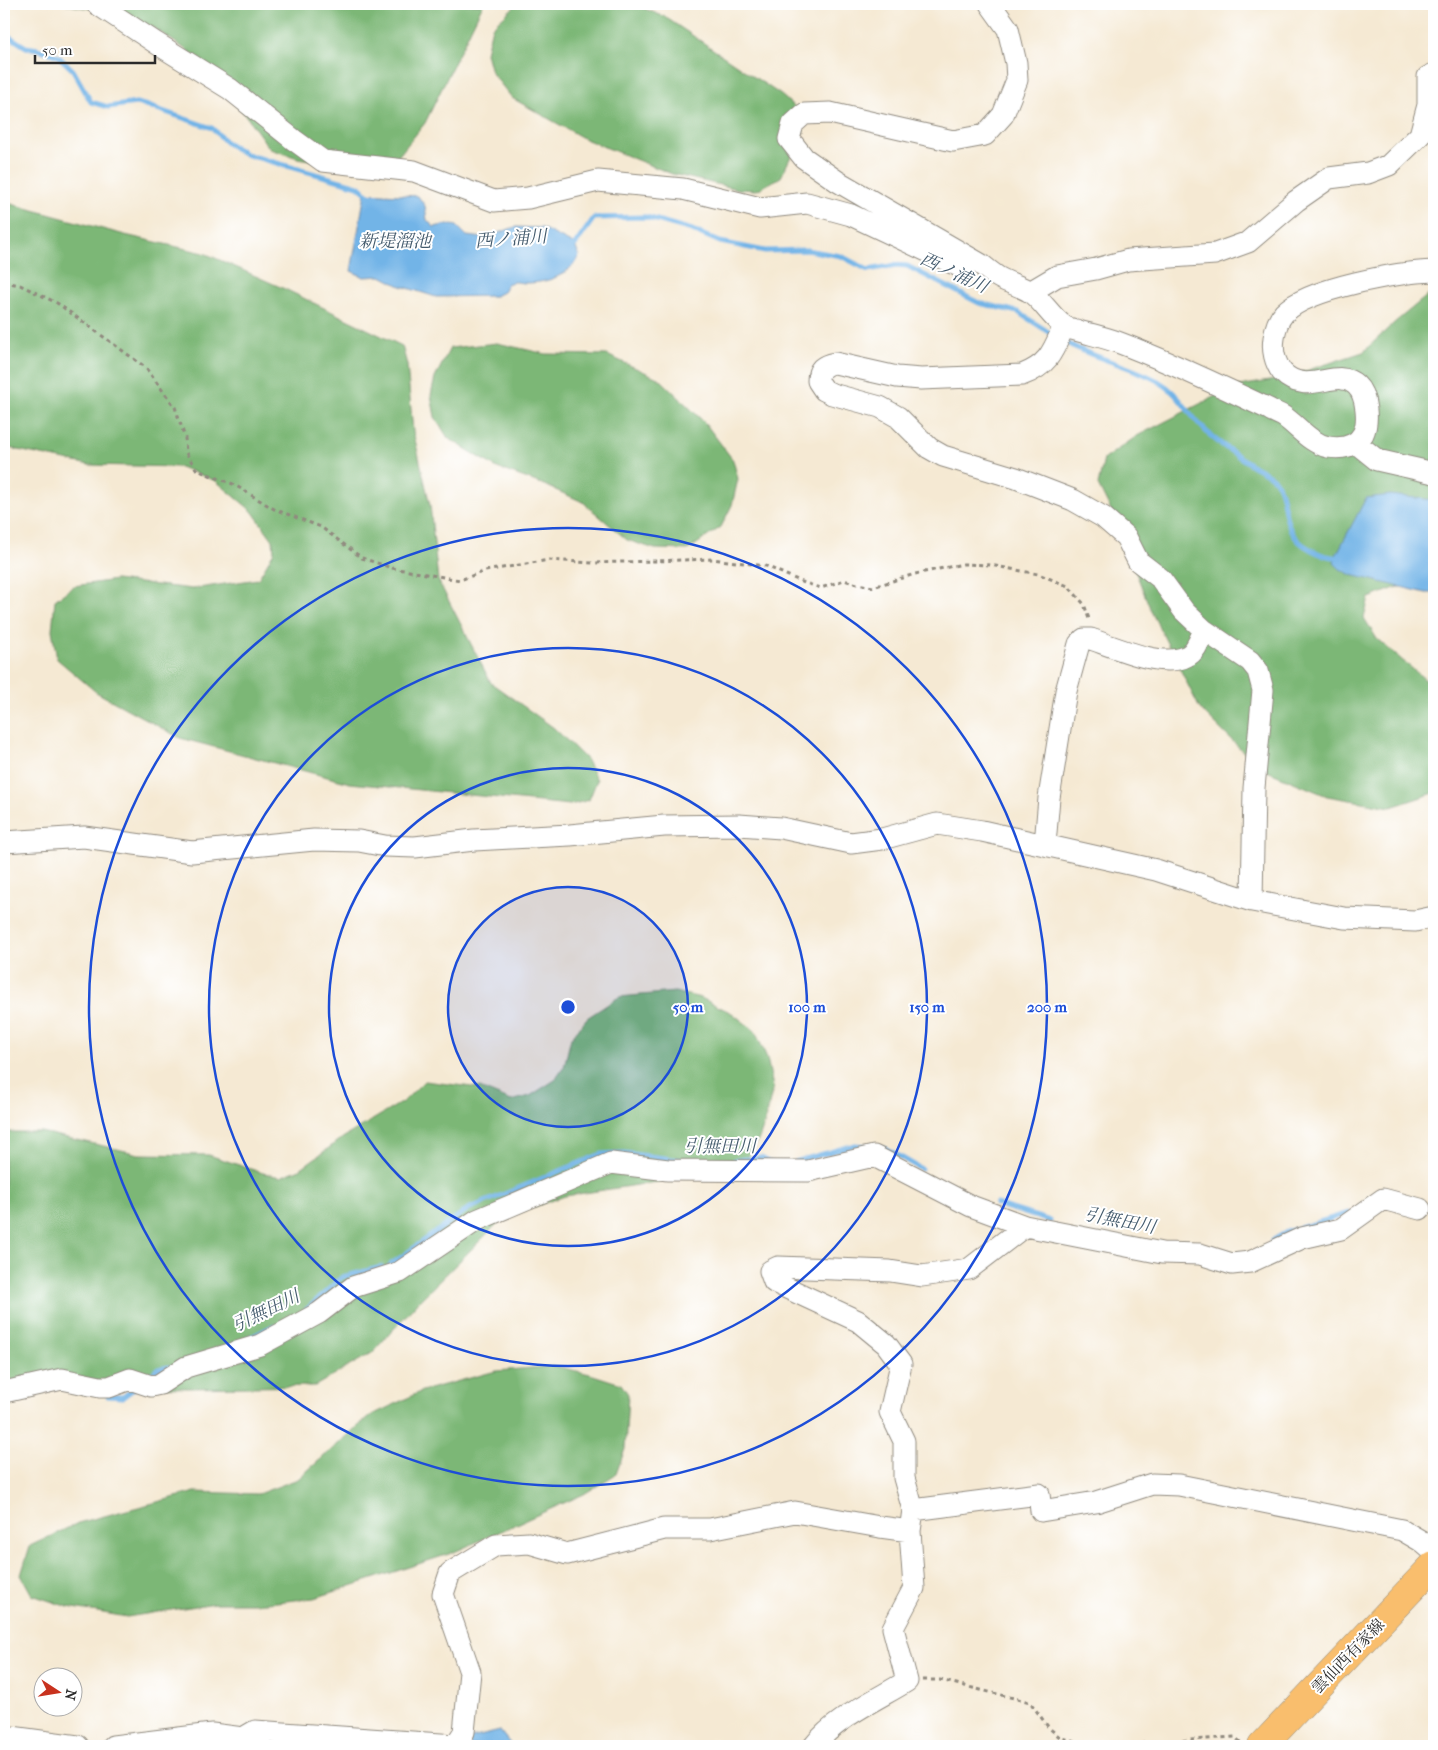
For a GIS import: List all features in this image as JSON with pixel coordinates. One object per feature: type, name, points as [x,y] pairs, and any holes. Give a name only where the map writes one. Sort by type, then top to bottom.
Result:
[{"type":"main road","name":"雲仙西有家線","points":[[1262,1746],[1434,1565]]},
{"type":"street","points":[[97,4],[230,89],[323,161],[414,170],[494,201],[528,198],[598,181],[683,189],[760,208],[807,203],[851,216],[964,269],[982,265]]},
{"type":"street","points":[[990,4],[1008,29],[1016,63],[1016,80],[1003,115],[985,135],[953,141],[830,113],[804,114],[793,124],[789,139],[804,158],[837,180],[982,265],[998,277],[1030,292],[1064,326],[1120,343],[1211,382],[1282,416],[1317,443],[1330,447],[1344,448],[1356,443],[1362,434],[1366,423],[1361,393],[1356,385],[1347,380],[1336,379],[1308,384],[1290,379],[1281,370],[1274,358],[1275,328],[1284,313],[1305,299],[1354,283],[1420,271],[1434,271]]},
{"type":"street","points":[[1030,292],[1057,276],[1096,269],[1128,260],[1215,254],[1248,242],[1296,201],[1329,178],[1368,173],[1389,165],[1420,135],[1428,105],[1428,77],[1434,74]]},
{"type":"street","points":[[1064,326],[1051,354],[1044,363],[1035,370],[1022,375],[921,379],[835,363],[826,364],[820,370],[818,382],[824,390],[832,394],[880,407],[898,417],[929,448],[943,456],[1016,478],[1074,500],[1104,517],[1126,537],[1138,561],[1160,578],[1184,611],[1204,630],[1250,661],[1258,671],[1262,680],[1263,690],[1254,788],[1252,901]]},
{"type":"street","points":[[1356,443],[1377,460],[1434,473]]},
{"type":"street","points":[[1045,844],[1049,798],[1066,691],[1079,644],[1084,638],[1092,639],[1138,656],[1171,660],[1187,656],[1196,647],[1204,630]]},
{"type":"street","points":[[4,842],[84,837],[192,852],[314,840],[359,841],[385,846],[415,847],[474,840],[570,835],[664,826],[738,825],[780,828],[851,843],[882,839],[937,824],[1045,844],[1156,870],[1252,901],[1344,918],[1415,922],[1434,917]]},
{"type":"street","points":[[4,1392],[62,1379],[100,1387],[109,1387],[130,1380],[160,1384],[186,1367],[260,1345],[319,1313],[353,1286],[400,1272],[476,1220],[611,1163],[668,1170],[808,1171],[874,1156],[971,1206],[1025,1226],[1162,1254],[1200,1254],[1232,1264],[1250,1262],[1302,1238],[1341,1229],[1384,1199],[1420,1209]]},
{"type":"street","points":[[814,1746],[822,1736],[850,1715],[907,1681],[894,1628],[914,1588],[911,1520],[904,1478],[904,1441],[890,1412],[901,1364],[886,1344],[858,1321],[774,1282],[770,1272],[778,1268],[806,1268],[890,1271],[922,1276],[969,1270],[1025,1226]]},
{"type":"street","points":[[113,1746],[212,1734],[243,1738],[255,1731],[455,1745],[464,1732],[470,1672],[443,1594],[450,1573],[496,1545],[529,1543],[567,1554],[664,1529],[710,1529],[795,1512],[880,1527],[1039,1494],[1041,1511],[1096,1502],[1152,1484],[1179,1485],[1402,1530],[1422,1541],[1434,1552]]},
{"type":"street","points":[[4,1736],[25,1743],[78,1746]]},
{"type":"path","points":[[4,282],[20,285],[57,303],[145,367],[175,408],[185,438],[186,453],[197,470],[233,484],[274,509],[321,527],[362,558],[392,568],[460,580],[485,571],[549,560],[593,563],[713,559],[766,566],[821,588],[844,580],[873,587],[915,574],[963,564],[990,565],[1038,574],[1068,586],[1084,604],[1094,631],[1092,639]]},
{"type":"path","points":[[907,1681],[940,1680],[1030,1702],[1049,1728],[1062,1738],[1101,1746],[1235,1737],[1245,1746]]},
{"type":"green space","points":[[63,4],[483,4],[425,123],[396,159],[342,165],[298,158],[270,149],[235,101],[194,55],[154,28],[109,12]]},
{"type":"green space","points":[[517,4],[633,4],[665,17],[781,95],[799,111],[803,131],[781,177],[757,190],[738,189],[672,174],[585,139],[512,98],[491,72],[486,53],[492,27]]},
{"type":"green space","points":[[4,202],[125,235],[204,253],[287,290],[402,346],[407,365],[413,431],[430,505],[438,580],[491,683],[554,728],[586,759],[597,780],[589,800],[570,805],[350,783],[180,738],[96,692],[57,659],[52,630],[55,600],[74,586],[115,580],[192,589],[258,579],[274,552],[273,540],[252,511],[216,481],[180,467],[89,465],[4,447]]},
{"type":"green space","points":[[1434,290],[1434,580],[1395,588],[1369,598],[1364,618],[1377,639],[1434,687],[1434,793],[1391,807],[1327,796],[1260,768],[1200,709],[1152,613],[1113,515],[1098,485],[1104,459],[1137,436],[1233,387],[1281,379],[1363,352]]},
{"type":"green space","points":[[497,343],[546,354],[607,355],[660,379],[705,423],[733,460],[738,479],[732,505],[721,527],[688,550],[655,549],[627,540],[583,502],[542,484],[497,468],[448,438],[435,417],[431,395],[435,378],[450,348]]},
{"type":"green space","points":[[675,992],[701,998],[732,1013],[755,1031],[767,1058],[773,1087],[765,1122],[758,1141],[743,1163],[663,1181],[565,1196],[503,1218],[420,1300],[372,1353],[315,1386],[187,1388],[66,1385],[24,1397],[4,1409],[4,1132],[41,1132],[139,1154],[209,1155],[280,1177],[300,1169],[344,1137],[404,1101],[424,1081],[480,1088],[511,1101],[530,1096],[555,1080],[564,1067],[571,1038],[587,1018],[619,997]]},
{"type":"green space","points":[[555,1366],[621,1384],[628,1394],[625,1449],[616,1474],[584,1494],[452,1553],[314,1598],[267,1603],[215,1603],[127,1617],[68,1607],[32,1595],[21,1575],[30,1546],[78,1523],[195,1492],[258,1494],[298,1479],[370,1416],[422,1391],[496,1371]]},
{"type":"water","name":"新堤溜池","points":[[365,193],[418,196],[425,206],[427,220],[434,227],[448,224],[457,226],[467,236],[484,238],[515,227],[542,228],[575,245],[579,256],[569,269],[557,277],[542,282],[510,283],[507,284],[503,292],[495,296],[436,297],[398,285],[381,276],[364,277],[351,271]]},
{"type":"water","points":[[1390,495],[1434,500],[1434,593],[1426,593],[1351,575],[1334,563],[1335,557],[1366,498]]},
{"type":"water","points":[[500,1731],[512,1746],[466,1746],[467,1739]]},
{"type":"waterway","name":"西ノ浦川","points":[[4,33],[26,47],[58,56],[73,70],[91,102],[108,107],[136,103],[148,106],[212,128],[227,143],[245,154],[358,186],[370,196]]},
{"type":"waterway","name":"西ノ浦川","points":[[571,247],[575,245],[594,218],[646,217],[692,230],[720,242],[765,251],[807,250],[841,256],[868,270],[896,265],[907,266],[979,303],[1018,312],[1050,333]]},
{"type":"waterway","name":"西ノ浦川","points":[[1067,343],[1147,375],[1165,386],[1213,438],[1273,478],[1282,494],[1288,524],[1299,542],[1322,554],[1342,557]]},
{"type":"waterway","name":"引無田川","points":[[795,1162],[855,1145],[885,1148],[921,1169]]},
{"type":"waterway","name":"引無田川","points":[[390,1265],[468,1209],[601,1154],[624,1153],[680,1160]]},
{"type":"waterway","name":"引無田川","points":[[735,1160],[761,1158],[771,1163]]},
{"type":"waterway","name":"引無田川","points":[[996,1204],[1050,1221]]},
{"type":"waterway","name":"引無田川","points":[[1272,1241],[1287,1232],[1349,1213]]},
{"type":"waterway","name":"引無田川","points":[[307,1309],[342,1277],[382,1267]]},
{"type":"waterway","name":"引無田川","points":[[249,1338],[273,1326]]},
{"type":"waterway","name":"引無田川","points":[[146,1378],[158,1369],[169,1367]]},
{"type":"waterway","name":"引無田川","points":[[108,1396],[123,1397],[136,1387]]}]
